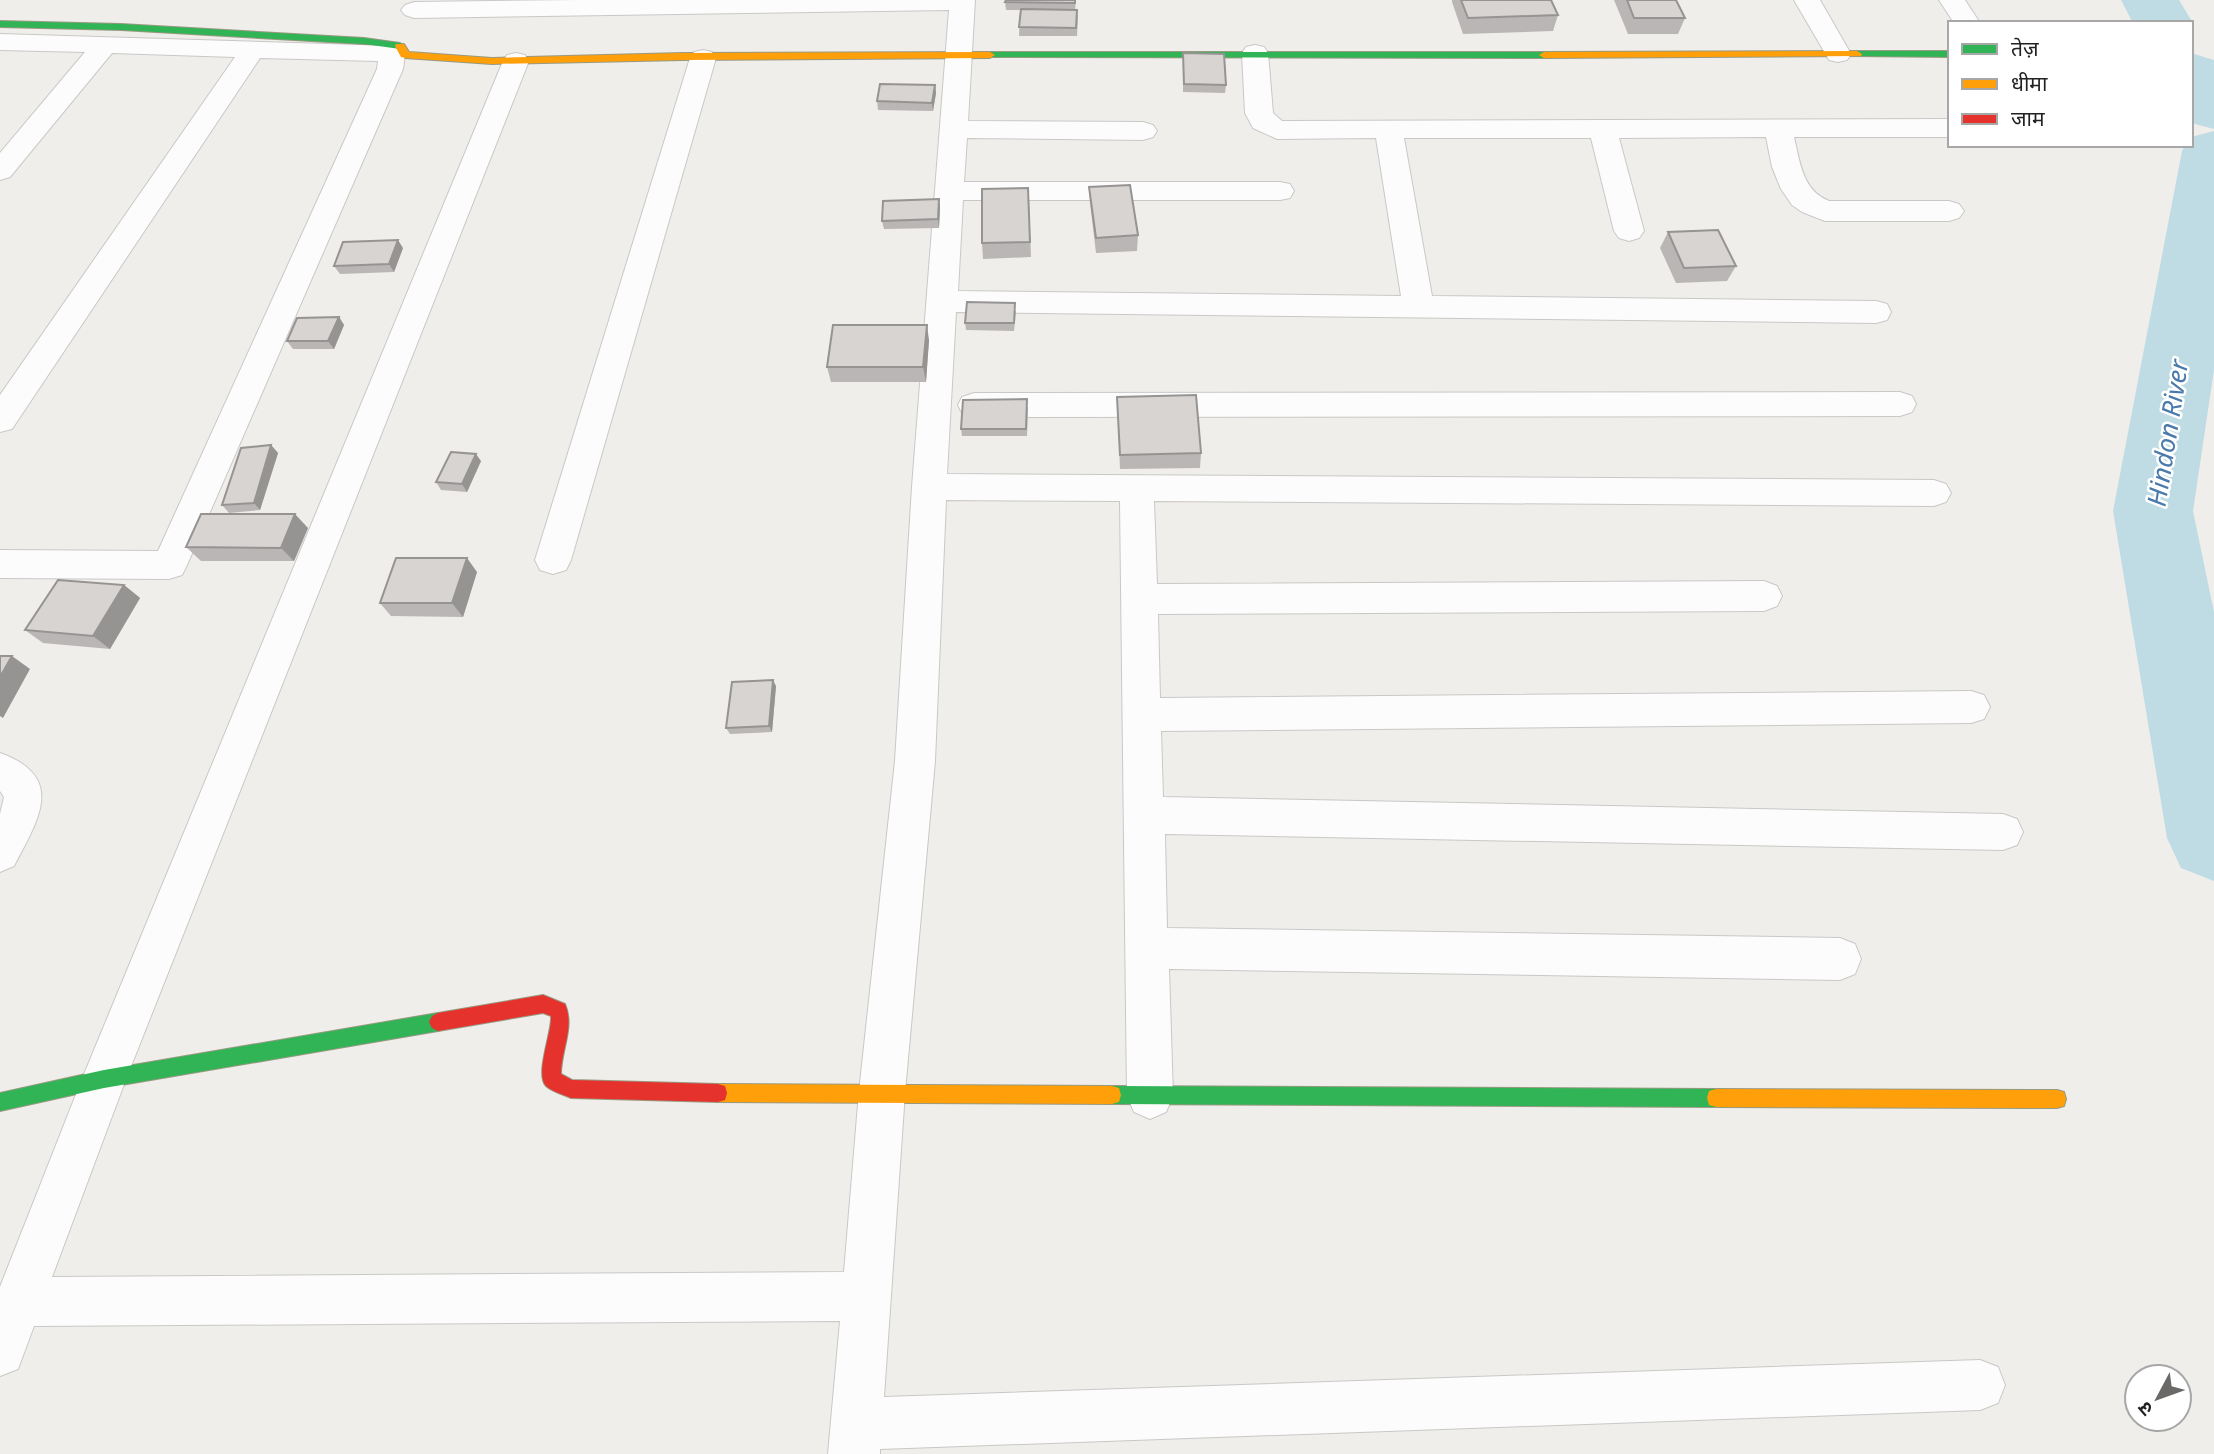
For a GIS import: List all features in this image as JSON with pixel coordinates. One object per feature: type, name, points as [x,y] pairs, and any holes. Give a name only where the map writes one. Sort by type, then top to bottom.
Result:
[{"type":"street","points":[[1807,0],[1838,54]]},
{"type":"street","points":[[1952,0],[1967,21]]},
{"type":"street","points":[[399,45],[417,5],[962,1],[929,487],[912,793],[882,1092],[855,1439],[1980,1385]]},
{"type":"street","points":[[0,24],[121,27],[399,45]]},
{"type":"street","points":[[0,42],[392,54],[390,69],[169,565],[0,564]]},
{"type":"street","points":[[0,171],[105,45]]},
{"type":"street","points":[[399,45],[405,55],[426,58],[516,61],[639,57],[1255,53],[1372,56],[1948,54]]},
{"type":"street","points":[[0,420],[254,48]]},
{"type":"street","points":[[1255,53],[1259,113],[1263,122],[1277,130],[1948,128]]},
{"type":"street","points":[[553,560],[703,58]]},
{"type":"street","points":[[0,1351],[104,1079],[516,61]]},
{"type":"street","points":[[954,129],[1143,131]]},
{"type":"street","points":[[1778,129],[1794,190],[1801,200],[1814,208],[1825,211],[1948,211]]},
{"type":"street","points":[[1389,131],[1418,306]]},
{"type":"street","points":[[1603,131],[1629,231]]},
{"type":"street","points":[[950,191],[1280,191]]},
{"type":"street","points":[[942,301],[1876,312]]},
{"type":"street","points":[[936,405],[1900,404]]},
{"type":"street","points":[[929,487],[1934,494]]},
{"type":"street","points":[[1137,489],[1150,1096]]},
{"type":"street","points":[[1139,599],[1764,596]]},
{"type":"street","points":[[1142,715],[1971,707]]},
{"type":"street","points":[[0,770],[18,779],[25,792],[23,806],[0,853]]},
{"type":"street","points":[[1144,814],[2003,832]]},
{"type":"street","points":[[1147,947],[1840,959]]},
{"type":"street","points":[[0,1102],[104,1079],[543,1004],[559,1010],[564,1021],[552,1057],[552,1079],[571,1089],[783,1094],[882,1092],[1150,1096],[2057,1099]]},
{"type":"street","points":[[19,1302],[867,1296]]},
{"type":"building","points":[[1075,0],[1075,3],[1005,2]]},
{"type":"building","points":[[1461,0],[1551,0],[1558,15],[1468,18]]},
{"type":"building","points":[[1627,0],[1676,0],[1685,18],[1634,18]]},
{"type":"building","points":[[1021,9],[1077,10],[1076,28],[1019,27]]},
{"type":"building","points":[[1183,53],[1224,54],[1226,85],[1184,84]]},
{"type":"building","points":[[880,84],[935,85],[932,103],[877,101]]},
{"type":"building","points":[[1130,185],[1138,235],[1096,238],[1089,187]]},
{"type":"building","points":[[1028,188],[1030,242],[982,243],[982,189]]},
{"type":"building","points":[[939,199],[938,219],[882,221],[883,201]]},
{"type":"building","points":[[1718,230],[1736,266],[1684,268],[1668,232]]},
{"type":"building","points":[[398,240],[389,264],[334,266],[343,242]]},
{"type":"building","points":[[967,302],[1015,303],[1014,323],[965,323]]},
{"type":"building","points":[[339,317],[328,341],[287,341],[297,318]]},
{"type":"building","points":[[833,325],[927,325],[923,367],[827,367]]},
{"type":"building","points":[[1196,395],[1201,453],[1120,455],[1117,397]]},
{"type":"building","points":[[1027,399],[1026,429],[961,429],[963,400]]},
{"type":"building","points":[[271,445],[254,503],[222,505],[241,448]]},
{"type":"building","points":[[451,452],[476,454],[462,484],[436,482]]},
{"type":"building","points":[[201,514],[295,514],[281,548],[186,547]]},
{"type":"building","points":[[396,558],[467,558],[452,603],[380,603]]},
{"type":"building","points":[[58,580],[124,585],[93,636],[25,630]]},
{"type":"building","points":[[0,656],[12,656],[0,677]]},
{"type":"building","points":[[773,680],[769,726],[726,728],[732,682]]},
{"type":"waterway","name":"Hindon River","points":[[2150,0],[2162,21]]},
{"type":"waterway","name":"Hindon River","points":[[2193,74],[2214,110]]},
{"type":"waterway","name":"Hindon River","points":[[2214,151],[2153,511],[2214,838]]},
{"type":"traffic: fast","points":[[0,24],[121,27],[364,41],[400,46]]},
{"type":"traffic: fast","points":[[1857,54],[1948,54]]},
{"type":"traffic: fast","points":[[990,55],[1544,55]]},
{"type":"traffic: fast","points":[[0,1102],[104,1079],[438,1022]]},
{"type":"traffic: fast","points":[[1112,1095],[1716,1098]]},
{"type":"traffic: slow","points":[[400,46],[405,55],[492,61],[683,56],[990,55]]},
{"type":"traffic: slow","points":[[1544,55],[1857,54]]},
{"type":"traffic: slow","points":[[718,1093],[1112,1095]]},
{"type":"traffic: slow","points":[[1716,1098],[2057,1099]]},
{"type":"traffic: jam","points":[[438,1022],[543,1004],[559,1010],[560,1028],[552,1061],[552,1079],[571,1089],[718,1093]]}]
